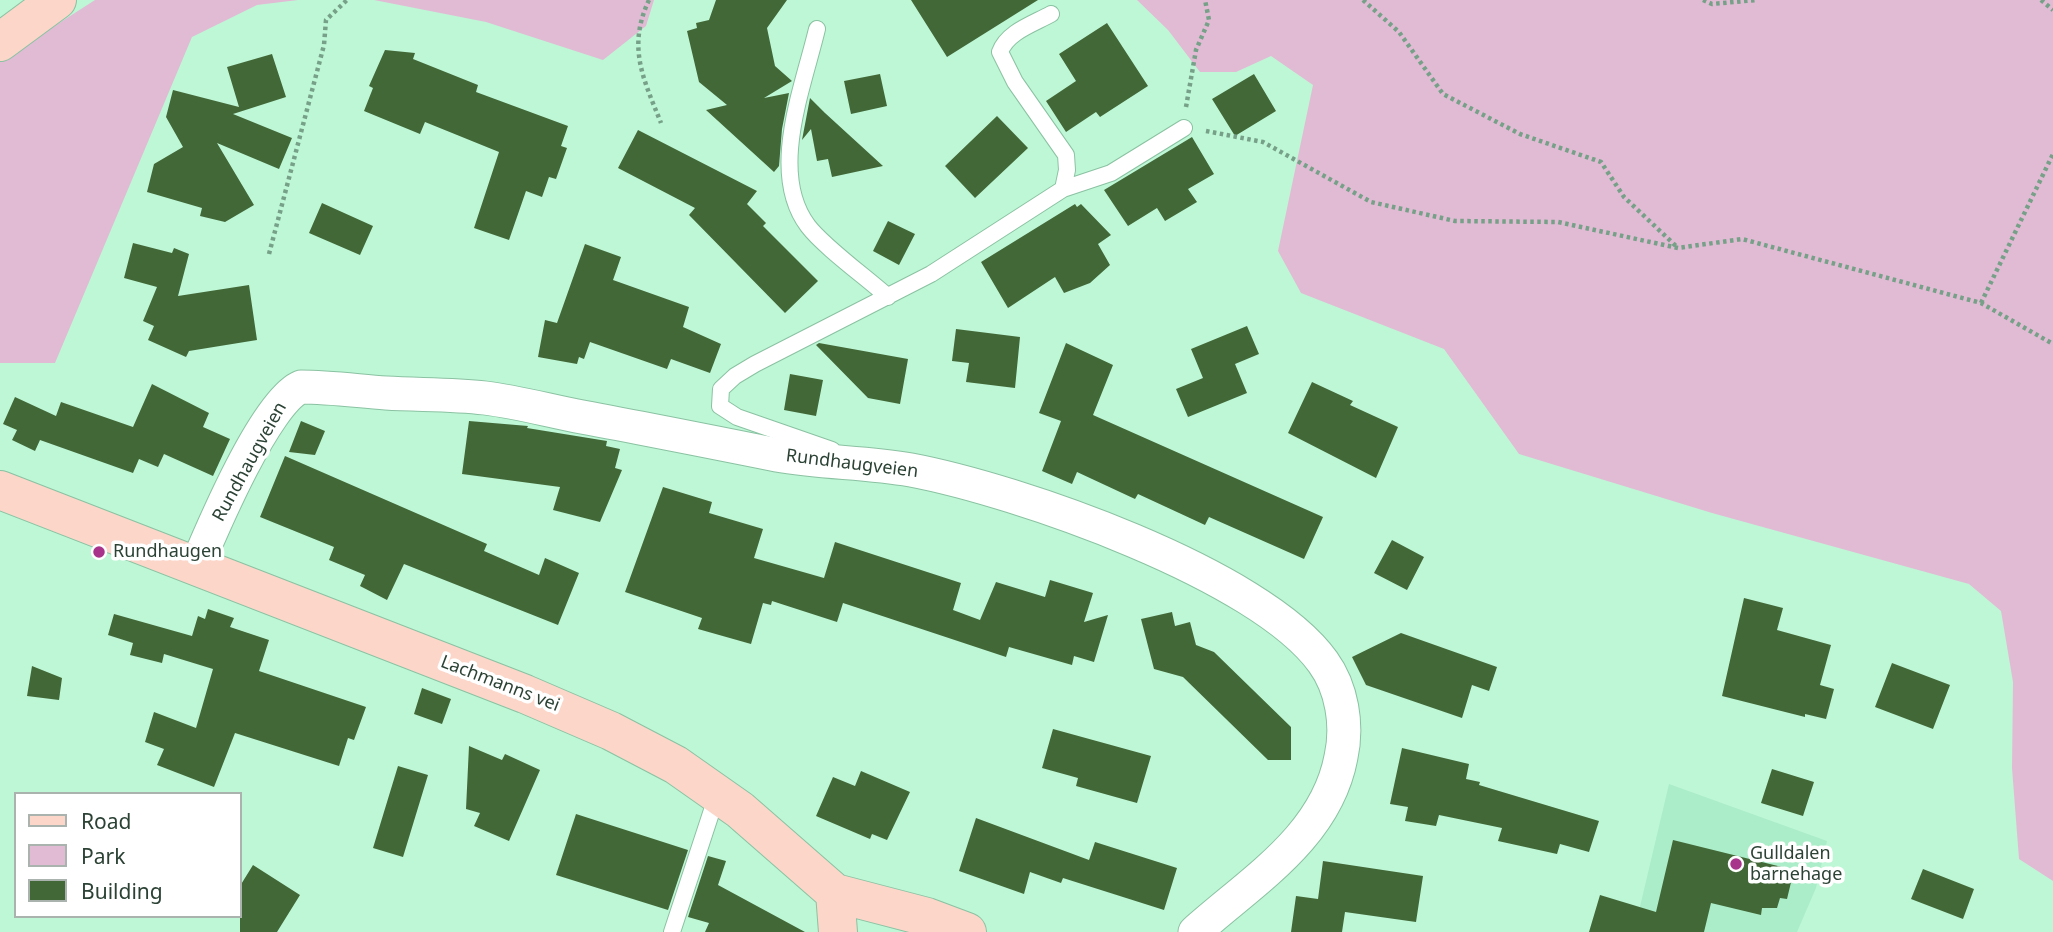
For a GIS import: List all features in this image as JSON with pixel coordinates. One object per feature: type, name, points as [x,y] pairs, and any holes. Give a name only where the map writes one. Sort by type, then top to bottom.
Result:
[{"type":"street","points":[[0,42],[57,0]]},
{"type":"street","name":"Rundhaugveien","points":[[196,567],[214,523],[264,429],[289,392],[301,387],[484,398],[804,460],[864,463],[914,471],[1005,493],[1173,560],[1234,588],[1261,605],[1323,661],[1341,702],[1342,755],[1322,808],[1300,840],[1195,932]]},
{"type":"street","name":"Lachmanns vei","points":[[0,490],[566,710],[644,747],[718,794],[835,893],[926,917],[967,932]]},
{"type":"street","points":[[835,893],[838,932]]},
{"type":"lane","points":[[1051,14],[1015,33],[1000,52],[1015,82],[1066,155],[1067,170],[1063,189]]},
{"type":"lane","points":[[817,29],[787,172],[794,204],[810,228],[888,297]]},
{"type":"lane","points":[[864,463],[737,417],[720,406],[721,389],[735,376],[755,364],[931,274],[1063,189],[1111,173],[1184,128]]},
{"type":"lane","points":[[672,932],[718,794]]},
{"type":"path","points":[[270,254],[324,45],[326,20],[347,0]]},
{"type":"path","points":[[649,0],[638,24],[640,66],[661,123]]},
{"type":"path","points":[[1186,100],[1196,50],[1209,20],[1205,0]]},
{"type":"path","points":[[1363,0],[1399,32],[1443,94],[1520,134],[1601,162],[1624,197],[1678,248]]},
{"type":"path","points":[[1703,0],[1712,4],[1756,0]]},
{"type":"path","points":[[2040,0],[2053,10]]},
{"type":"path","points":[[1184,128],[1263,142],[1371,202],[1455,221],[1558,222],[1678,248],[1742,239],[1981,303],[2053,344]]},
{"type":"path","points":[[1981,303],[2053,153]]},
{"type":"shaded area","name":"Gulldalen barnehage","points":[[1669,784],[1827,841],[1816,888],[1797,932],[1634,932]]},
{"type":"green space","points":[[95,0],[298,0],[257,5],[192,37],[55,363],[0,363],[0,61]]},
{"type":"green space","points":[[374,0],[654,0],[646,26],[603,60],[486,22]]},
{"type":"green space","points":[[1137,0],[2053,0],[2053,881],[2019,859],[2012,768],[2013,682],[2001,611],[1969,584],[1712,513],[1519,454],[1444,349],[1301,293],[1278,251],[1313,85],[1271,56],[1236,72],[1200,72],[1168,30]]},
{"type":"building","points":[[716,0],[787,0],[767,28],[775,66],[792,81],[764,98],[789,93],[779,166],[774,172],[706,110],[727,105],[699,82],[687,31],[697,28],[696,23],[709,20]]},
{"type":"building","points":[[911,0],[1038,0],[947,57]]},
{"type":"building","points":[[1107,23],[1148,86],[1100,117],[1096,112],[1066,132],[1046,101],[1076,81],[1059,54]]},
{"type":"building","points":[[385,50],[415,53],[413,59],[478,85],[476,92],[568,126],[561,146],[567,148],[556,179],[549,177],[542,197],[526,191],[509,240],[474,228],[499,152],[425,122],[420,134],[364,111],[373,88],[369,86]]},
{"type":"building","points":[[272,54],[286,97],[233,114],[292,138],[279,169],[217,143],[254,205],[225,222],[200,216],[202,208],[147,192],[154,164],[183,147],[166,117],[173,90],[239,107],[227,67]]},
{"type":"building","points":[[880,74],[887,106],[851,114],[844,81]]},
{"type":"building","points":[[1254,74],[1276,111],[1235,136],[1212,99]]},
{"type":"building","points":[[810,98],[883,166],[832,177],[828,159],[817,161],[811,129],[802,140]]},
{"type":"building","points":[[997,116],[1028,148],[975,198],[945,166]]},
{"type":"building","points":[[638,130],[757,191],[747,204],[766,223],[763,226],[818,281],[785,313],[689,215],[695,208],[618,168]]},
{"type":"building","points":[[1192,137],[1214,174],[1188,189],[1197,202],[1165,221],[1157,208],[1128,226],[1104,190]]},
{"type":"building","points":[[322,203],[373,226],[360,255],[309,233]]},
{"type":"building","points":[[1075,204],[1077,207],[1081,204],[1111,235],[1098,244],[1110,265],[1090,283],[1064,293],[1055,277],[1008,308],[981,262]]},
{"type":"building","points":[[888,221],[915,234],[899,265],[873,251]]},
{"type":"building","points":[[133,243],[172,253],[174,248],[189,254],[178,296],[249,285],[257,340],[189,351],[186,357],[148,340],[154,326],[143,321],[157,287],[124,278]]},
{"type":"building","points":[[585,244],[621,257],[613,280],[689,307],[683,327],[721,344],[710,373],[671,359],[667,369],[590,342],[584,359],[579,357],[577,364],[538,357],[545,320],[557,323]]},
{"type":"building","points":[[1247,326],[1259,354],[1235,364],[1247,393],[1188,417],[1176,389],[1203,378],[1191,349]]},
{"type":"building","points":[[956,329],[1020,337],[1015,388],[966,382],[969,363],[952,361]]},
{"type":"building","points":[[819,343],[908,359],[900,404],[868,398],[816,345]]},
{"type":"building","points":[[1066,343],[1113,365],[1093,415],[1323,517],[1304,559],[1209,517],[1205,525],[1138,494],[1135,499],[1077,472],[1072,484],[1042,471],[1061,421],[1039,413]]},
{"type":"building","points":[[790,374],[823,380],[816,416],[784,410]]},
{"type":"building","points":[[1312,382],[1353,401],[1350,405],[1398,427],[1376,478],[1288,433]]},
{"type":"building","points":[[152,384],[209,413],[203,427],[230,439],[213,476],[164,454],[158,467],[139,459],[133,473],[40,440],[35,451],[12,440],[17,430],[3,424],[15,397],[56,416],[61,402],[133,427]]},
{"type":"building","points":[[301,421],[325,431],[315,455],[289,452]]},
{"type":"building","points":[[469,421],[528,426],[527,428],[607,441],[606,446],[620,449],[615,468],[622,470],[600,522],[553,510],[560,487],[462,474]]},
{"type":"building","points":[[285,456],[487,544],[484,551],[539,575],[545,558],[579,573],[558,625],[404,564],[387,600],[360,586],[365,575],[329,560],[334,547],[260,517]]},
{"type":"building","points":[[663,487],[712,502],[709,513],[763,529],[754,558],[824,578],[835,542],[961,583],[953,610],[980,620],[996,582],[1045,597],[1050,580],[1093,593],[1084,622],[1108,615],[1094,662],[1074,656],[1072,665],[1009,647],[1006,657],[843,603],[837,622],[772,601],[771,605],[763,603],[751,644],[698,629],[702,618],[625,592]]},
{"type":"building","points":[[1392,540],[1424,557],[1407,590],[1374,573]]},
{"type":"building","points":[[1744,598],[1783,608],[1777,630],[1831,645],[1820,685],[1834,689],[1826,719],[1805,714],[1805,717],[1722,696]]},
{"type":"building","points":[[208,609],[234,618],[230,627],[269,640],[259,671],[366,707],[354,740],[348,738],[339,766],[235,733],[214,787],[157,765],[164,749],[145,742],[154,712],[196,728],[213,669],[164,654],[162,663],[130,655],[133,643],[108,635],[114,614],[192,636],[198,616],[205,619]]},
{"type":"building","points":[[1172,612],[1175,626],[1190,622],[1196,645],[1214,652],[1291,727],[1291,760],[1268,760],[1183,677],[1154,669],[1141,619]]},
{"type":"building","points":[[1401,633],[1497,667],[1489,691],[1472,685],[1462,718],[1366,685],[1352,657]]},
{"type":"building","points":[[1892,663],[1950,685],[1933,729],[1875,707]]},
{"type":"building","points":[[32,666],[62,678],[59,700],[27,696]]},
{"type":"building","points":[[422,688],[451,699],[442,724],[414,714]]},
{"type":"building","points":[[1053,729],[1151,756],[1137,803],[1076,786],[1078,778],[1042,768]]},
{"type":"building","points":[[469,746],[502,760],[505,754],[540,770],[509,841],[474,826],[480,813],[466,809]]},
{"type":"building","points":[[1402,748],[1469,764],[1466,779],[1480,782],[1479,785],[1599,821],[1589,852],[1560,844],[1557,854],[1498,841],[1502,828],[1439,815],[1436,826],[1405,821],[1408,807],[1390,804]]},
{"type":"building","points":[[398,766],[428,775],[403,857],[373,848]]},
{"type":"building","points":[[1772,769],[1814,782],[1803,816],[1761,803]]},
{"type":"building","points":[[861,771],[910,792],[887,840],[872,834],[870,839],[816,816],[833,777],[855,786]]},
{"type":"building","points":[[576,814],[688,850],[668,910],[556,875]]},
{"type":"building","points":[[976,818],[1089,860],[1095,842],[1177,868],[1164,910],[1063,878],[1061,883],[1030,872],[1024,894],[959,871]]},
{"type":"building","points":[[1673,840],[1794,870],[1787,899],[1780,898],[1777,908],[1762,908],[1761,915],[1711,903],[1704,932],[1589,932],[1600,895],[1656,912]]},
{"type":"building","points":[[708,856],[726,861],[718,885],[805,932],[705,932],[709,923],[688,917]]},
{"type":"building","points":[[1323,861],[1423,876],[1416,922],[1345,912],[1342,932],[1291,932],[1296,896],[1318,899]]},
{"type":"building","points":[[253,865],[300,895],[277,932],[240,932],[242,883]]},
{"type":"building","points":[[1923,869],[1974,889],[1963,919],[1911,899]]},
{"type":"place","name":"Rundhaugen","points":[[99,552]]},
{"type":"place","name":"Gulldalen barnehage","points":[[1736,864]]}]
